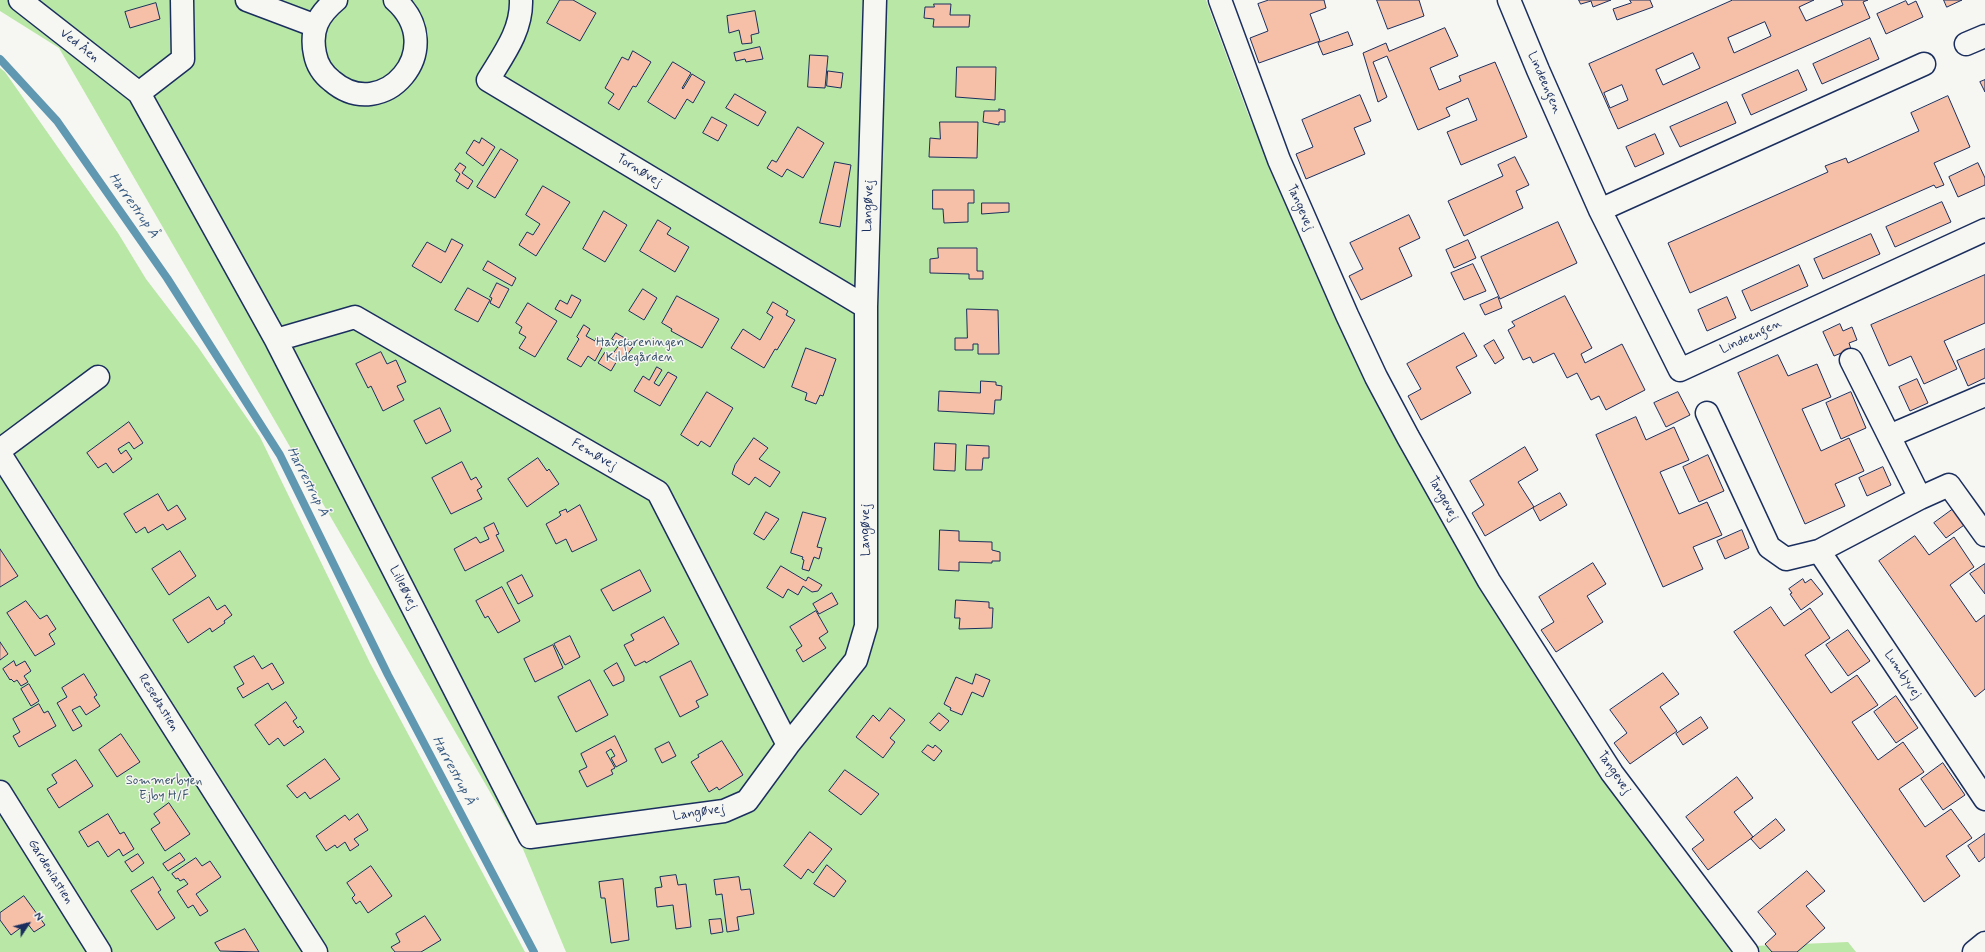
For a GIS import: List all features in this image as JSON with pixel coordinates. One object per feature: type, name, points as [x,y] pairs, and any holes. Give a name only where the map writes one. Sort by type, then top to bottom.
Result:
[{"type":"street","name":"Ved Åen","points":[[20,0],[139,93]]},
{"type":"street","points":[[139,93],[183,58],[182,0]]},
{"type":"street","points":[[246,0],[316,26]]},
{"type":"street","points":[[336,0],[324,10],[316,26],[313,44],[317,62],[325,75],[338,87],[352,93],[370,94],[387,89],[402,79],[414,57],[416,46],[414,28],[402,6],[395,0]]},
{"type":"street","name":"Tornøvej","points":[[521,0],[522,14],[512,42],[488,80],[866,307]]},
{"type":"street","name":"Langøvej","points":[[530,837],[724,811],[747,801],[788,745],[856,660],[866,626],[866,307],[875,0]]},
{"type":"street","name":"Tangevej","points":[[1220,0],[1277,154],[1294,194],[1360,343],[1408,437],[1489,581],[1612,773],[1747,952]]},
{"type":"street","name":"Lindeengen","points":[[1509,0],[1538,70],[1600,210],[1680,370],[1985,230]]},
{"type":"street","points":[[1600,210],[1924,64]]},
{"type":"street","name":"Lilleøvej","points":[[139,93],[276,340],[530,837]]},
{"type":"street","name":"Femøvej","points":[[276,340],[355,318],[658,492],[788,745]]},
{"type":"street","points":[[1851,360],[1920,498]]},
{"type":"street","points":[[0,450],[98,377]]},
{"type":"street","points":[[1889,436],[1985,395]]},
{"type":"street","points":[[1707,413],[1769,547],[1786,559],[1818,551],[1920,498],[1949,485],[1985,535]]},
{"type":"street","name":"Resedastien","points":[[0,454],[316,952]]},
{"type":"street","name":"Lumbyvej","points":[[1818,551],[1985,799]]},
{"type":"street","name":"Gardeniastien","points":[[0,792],[100,952]]},
{"type":"street","points":[[1974,952],[1985,943]]},
{"type":"green space","name":"Haveforeningen Kildegården","points":[[0,0],[1206,0],[1248,114],[1363,374],[1735,952],[566,952],[523,849],[59,48],[0,11]]},
{"type":"green space","name":"Sommerbyen Ejby H/F","points":[[0,68],[5,72],[118,233],[146,279],[198,347],[260,437],[370,663],[525,952],[0,952]]},
{"type":"green space","points":[[1848,942],[1856,952],[1741,952],[1753,946]]},
{"type":"building","points":[[560,0],[573,0],[596,13],[580,41],[547,23]]},
{"type":"building","points":[[1269,0],[1324,0],[1326,8],[1310,14],[1320,41],[1259,63],[1250,38],[1268,31],[1258,4]]},
{"type":"building","points":[[1377,0],[1419,0],[1424,16],[1388,29]]},
{"type":"building","points":[[1579,0],[1611,0],[1593,7],[1591,1],[1581,4]]},
{"type":"building","points":[[1630,0],[1650,0],[1653,7],[1617,20],[1613,9],[1631,3]]},
{"type":"building","points":[[1733,0],[1814,0],[1799,7],[1806,21],[1843,5],[1841,0],[1868,0],[1863,2],[1870,18],[1618,129],[1589,64]],"holes":[[[1765,22],[1771,36],[1734,53],[1728,38]],[[1693,53],[1700,68],[1663,85],[1656,70]],[[1622,85],[1628,100],[1610,108],[1604,93]]]},
{"type":"building","points":[[1944,0],[1962,0],[1947,7]]},
{"type":"building","points":[[1906,1],[1908,5],[1916,1],[1923,17],[1886,34],[1877,14]]},
{"type":"building","points":[[156,3],[160,19],[130,28],[125,12]]},
{"type":"building","points":[[934,4],[951,4],[950,15],[970,15],[969,27],[933,27],[934,19],[924,18],[925,7],[934,7]]},
{"type":"building","points":[[755,11],[759,33],[751,35],[752,43],[742,44],[739,30],[729,33],[727,16]]},
{"type":"building","points":[[1445,28],[1458,56],[1430,68],[1439,90],[1461,81],[1459,76],[1495,62],[1527,137],[1461,165],[1447,132],[1477,120],[1468,98],[1446,108],[1450,116],[1418,130],[1387,56],[1373,62],[1387,97],[1378,102],[1363,53],[1386,43],[1389,51]]},
{"type":"building","points":[[1348,32],[1353,45],[1323,55],[1318,43]]},
{"type":"building","points":[[1870,38],[1879,59],[1822,84],[1813,64]]},
{"type":"building","points":[[760,47],[763,59],[746,62],[745,59],[736,61],[734,53]]},
{"type":"building","points":[[633,51],[651,62],[636,87],[633,86],[619,110],[608,103],[614,94],[605,88],[622,57],[628,60]]},
{"type":"building","points":[[810,55],[828,56],[825,88],[808,87]]},
{"type":"building","points":[[673,62],[691,73],[682,88],[683,89],[692,74],[705,82],[693,103],[687,99],[675,119],[648,102]]},
{"type":"building","points":[[957,67],[996,67],[995,100],[956,97]]},
{"type":"building","points":[[1798,70],[1807,90],[1751,115],[1742,95]]},
{"type":"building","points":[[828,71],[843,73],[841,88],[827,86]]},
{"type":"building","points":[[1985,80],[1985,92],[1980,82]]},
{"type":"building","points":[[735,94],[766,112],[758,126],[726,108]]},
{"type":"building","points":[[1360,95],[1371,121],[1354,128],[1365,154],[1306,179],[1296,154],[1313,147],[1302,120]]},
{"type":"building","points":[[1948,96],[1970,147],[1934,163],[1944,185],[1936,188],[1934,185],[1690,293],[1668,243],[1828,172],[1825,166],[1846,158],[1848,163],[1919,131],[1911,113]]},
{"type":"building","points":[[1727,102],[1736,123],[1680,147],[1670,127]]},
{"type":"building","points":[[999,109],[1005,110],[1005,122],[999,122],[999,125],[983,122],[984,111],[999,111]]},
{"type":"building","points":[[712,117],[727,125],[718,141],[703,133]]},
{"type":"building","points":[[940,122],[978,122],[977,158],[929,157],[930,138],[940,139]]},
{"type":"building","points":[[798,127],[824,143],[803,178],[787,169],[782,177],[767,168],[772,160],[776,162]]},
{"type":"building","points":[[1655,134],[1664,154],[1635,167],[1626,147]]},
{"type":"building","points":[[482,138],[495,147],[483,166],[466,153],[474,140],[479,143]]},
{"type":"building","points":[[501,149],[518,160],[495,198],[477,187]]},
{"type":"building","points":[[1515,157],[1529,185],[1516,191],[1523,208],[1464,236],[1448,201],[1503,176],[1498,165]]},
{"type":"building","points":[[835,162],[851,165],[840,227],[820,223]]},
{"type":"building","points":[[460,163],[466,167],[462,173],[473,181],[468,189],[456,181],[460,174],[455,170]]},
{"type":"building","points":[[1978,163],[1985,178],[1985,185],[1958,197],[1949,177]]},
{"type":"building","points":[[543,186],[570,202],[536,256],[519,245],[527,232],[533,235],[540,224],[526,215]]},
{"type":"building","points":[[933,190],[974,190],[974,203],[968,203],[968,222],[944,223],[943,209],[933,209]]},
{"type":"building","points":[[1942,202],[1951,222],[1895,247],[1886,227]]},
{"type":"building","points":[[982,203],[1009,203],[1009,212],[982,214]]},
{"type":"building","points":[[604,211],[627,225],[605,262],[583,249]]},
{"type":"building","points":[[1409,215],[1420,238],[1399,248],[1412,276],[1361,300],[1349,276],[1363,269],[1350,243]]},
{"type":"building","points":[[658,220],[671,228],[667,234],[689,247],[675,272],[640,251]]},
{"type":"building","points":[[1558,222],[1577,263],[1500,299],[1481,257]]},
{"type":"building","points":[[1871,234],[1880,254],[1823,279],[1814,259]]},
{"type":"building","points":[[452,239],[463,245],[441,283],[412,266],[427,242],[445,252]]},
{"type":"building","points":[[1468,240],[1476,258],[1454,268],[1446,250]]},
{"type":"building","points":[[938,248],[977,248],[977,271],[983,271],[983,279],[969,279],[969,274],[930,273],[930,259],[938,258]]},
{"type":"building","points":[[488,261],[516,278],[512,286],[483,270]]},
{"type":"building","points":[[1473,264],[1486,291],[1464,300],[1451,273]]},
{"type":"building","points":[[1799,265],[1808,286],[1751,311],[1742,291]]},
{"type":"building","points":[[1985,275],[1985,323],[1944,341],[1957,369],[1924,384],[1911,356],[1889,366],[1871,325]]},
{"type":"building","points":[[497,283],[509,289],[499,308],[490,303],[492,298],[490,297]]},
{"type":"building","points":[[468,288],[490,300],[478,322],[455,310]]},
{"type":"building","points":[[643,289],[657,298],[644,320],[629,311]]},
{"type":"building","points":[[572,295],[581,300],[571,318],[555,309],[560,300],[567,304]]},
{"type":"building","points":[[677,296],[719,319],[702,348],[671,331],[672,329],[662,323]]},
{"type":"building","points":[[1565,296],[1592,348],[1581,354],[1585,363],[1622,344],[1645,390],[1606,410],[1599,396],[1591,400],[1577,373],[1567,378],[1554,353],[1533,363],[1530,357],[1523,360],[1508,330],[1515,326],[1512,322]]},
{"type":"building","points":[[1498,297],[1502,308],[1485,315],[1480,305]]},
{"type":"building","points":[[1727,297],[1736,318],[1707,331],[1698,310]]},
{"type":"building","points":[[773,302],[788,311],[786,315],[795,320],[764,368],[731,348],[743,329],[760,340],[773,317],[767,313]]},
{"type":"building","points":[[528,303],[557,321],[535,357],[519,348],[526,337],[519,333],[522,327],[516,323]]},
{"type":"building","points":[[967,309],[998,310],[999,354],[978,354],[978,344],[973,344],[973,350],[955,350],[955,338],[967,338]]},
{"type":"building","points":[[1840,324],[1843,331],[1852,327],[1857,340],[1849,343],[1851,349],[1834,356],[1823,332]]},
{"type":"building","points":[[584,325],[590,329],[586,336],[595,341],[596,338],[603,342],[601,345],[603,346],[595,361],[588,356],[581,367],[567,359],[579,339],[577,337]]},
{"type":"building","points":[[616,333],[635,344],[622,362],[618,359],[611,371],[598,363],[605,352],[611,356],[620,344],[612,339]]},
{"type":"building","points":[[1464,333],[1477,356],[1456,367],[1471,393],[1421,420],[1408,396],[1421,389],[1407,364]]},
{"type":"building","points":[[1494,340],[1504,358],[1495,364],[1484,346]]},
{"type":"building","points":[[806,348],[836,359],[823,396],[820,395],[816,404],[805,400],[807,393],[792,387]]},
{"type":"building","points":[[1985,349],[1985,378],[1968,386],[1957,361]]},
{"type":"building","points":[[381,352],[387,364],[396,360],[406,382],[397,386],[404,400],[383,411],[371,386],[368,388],[356,364]]},
{"type":"building","points":[[1778,355],[1788,376],[1817,364],[1831,397],[1802,409],[1821,451],[1849,438],[1864,471],[1835,484],[1845,506],[1805,524],[1738,373]]},
{"type":"building","points":[[657,367],[662,370],[654,383],[659,386],[668,372],[677,377],[660,406],[634,391],[643,376],[649,380]]},
{"type":"building","points":[[1917,379],[1928,403],[1910,411],[1899,387]]},
{"type":"building","points":[[981,381],[996,382],[996,385],[1002,386],[1001,400],[995,400],[994,414],[938,411],[939,391],[980,393]]},
{"type":"building","points":[[707,392],[733,408],[710,447],[701,441],[698,446],[681,435]]},
{"type":"building","points":[[1678,392],[1690,415],[1666,427],[1654,403]]},
{"type":"building","points":[[1851,392],[1866,428],[1841,439],[1826,403]]},
{"type":"building","points":[[440,408],[451,431],[426,444],[414,421]]},
{"type":"building","points":[[1636,417],[1646,440],[1674,427],[1689,460],[1660,472],[1679,514],[1707,502],[1722,535],[1693,547],[1703,569],[1663,587],[1596,435]]},
{"type":"building","points":[[129,422],[143,443],[134,449],[129,442],[118,449],[121,454],[126,450],[132,459],[113,473],[106,463],[98,468],[87,453]]},
{"type":"building","points":[[754,438],[768,448],[759,459],[780,472],[770,487],[755,477],[749,485],[732,474],[735,465]]},
{"type":"building","points":[[935,443],[956,444],[955,471],[934,470]]},
{"type":"building","points":[[967,445],[989,446],[989,458],[983,458],[982,470],[966,470]]},
{"type":"building","points":[[1525,447],[1538,470],[1518,482],[1534,507],[1485,536],[1472,513],[1484,505],[1470,481]]},
{"type":"building","points":[[1708,455],[1724,491],[1699,502],[1683,467]]},
{"type":"building","points":[[538,458],[547,471],[549,469],[559,484],[527,507],[508,479]]},
{"type":"building","points":[[462,462],[471,480],[476,477],[482,487],[477,490],[482,499],[451,514],[432,478]]},
{"type":"building","points":[[1883,467],[1891,485],[1867,496],[1859,478]]},
{"type":"building","points":[[1560,493],[1567,505],[1540,521],[1533,508]]},
{"type":"building","points":[[158,494],[168,511],[177,505],[186,519],[167,530],[163,524],[148,533],[145,527],[136,533],[124,514]]},
{"type":"building","points":[[580,505],[597,540],[572,552],[566,539],[556,544],[546,524],[561,515],[559,512],[566,509],[567,512]]},
{"type":"building","points":[[1956,507],[1967,523],[1946,538],[1934,523]]},
{"type":"building","points":[[766,512],[779,519],[764,540],[754,534]]},
{"type":"building","points":[[803,512],[826,518],[817,547],[822,548],[819,559],[814,557],[809,571],[802,569],[804,560],[802,559],[803,557],[791,553]]},
{"type":"building","points":[[494,523],[499,534],[496,535],[504,551],[465,571],[454,549],[476,537],[480,543],[489,539],[484,528]]},
{"type":"building","points":[[940,530],[959,531],[959,541],[992,542],[992,550],[1000,552],[1000,561],[992,561],[992,563],[959,562],[959,571],[939,570]]},
{"type":"building","points":[[1742,530],[1749,548],[1725,559],[1717,541]]},
{"type":"building","points":[[1915,536],[1929,555],[1954,537],[1974,567],[1950,585],[1976,622],[1985,615],[1985,689],[1975,697],[1879,561]]},
{"type":"building","points":[[0,549],[18,576],[0,587]]},
{"type":"building","points":[[180,551],[196,576],[169,595],[152,569]]},
{"type":"building","points":[[1593,563],[1606,584],[1587,596],[1603,622],[1556,652],[1541,630],[1554,622],[1539,597]]},
{"type":"building","points":[[1985,564],[1985,594],[1970,574]]},
{"type":"building","points":[[781,566],[806,581],[808,577],[822,585],[818,591],[812,592],[803,586],[798,595],[788,589],[783,598],[767,588]]},
{"type":"building","points":[[640,570],[651,591],[613,611],[601,590]]},
{"type":"building","points":[[522,575],[533,596],[518,604],[507,583]]},
{"type":"building","points":[[1803,579],[1805,583],[1811,579],[1823,594],[1801,610],[1790,594],[1792,593],[1789,589]]},
{"type":"building","points":[[502,587],[520,621],[498,633],[488,616],[485,618],[476,601]]},
{"type":"building","points":[[832,593],[838,604],[819,614],[813,604]]},
{"type":"building","points":[[209,597],[217,610],[225,605],[232,615],[224,621],[225,623],[212,632],[210,628],[188,643],[173,620]]},
{"type":"building","points":[[956,600],[989,602],[989,608],[993,608],[992,628],[959,629],[960,618],[955,618]]},
{"type":"building","points":[[26,601],[40,619],[47,615],[56,629],[49,634],[55,644],[35,656],[7,613]]},
{"type":"building","points":[[1771,607],[1784,626],[1810,608],[1830,638],[1805,655],[1831,693],[1857,675],[1878,705],[1852,722],[1878,760],[1903,742],[1924,772],[1899,789],[1925,827],[1951,809],[1972,838],[1946,856],[1960,876],[1924,902],[1734,632]]},
{"type":"building","points":[[816,611],[828,632],[819,638],[826,648],[803,662],[796,650],[802,646],[790,627]]},
{"type":"building","points":[[664,617],[679,644],[646,663],[645,661],[635,666],[624,645],[634,640],[631,635]]},
{"type":"building","points":[[1848,630],[1870,661],[1848,676],[1826,645]]},
{"type":"building","points":[[570,636],[580,657],[565,665],[554,644]]},
{"type":"building","points":[[0,642],[8,654],[0,660]]},
{"type":"building","points":[[553,645],[563,668],[535,682],[524,659]]},
{"type":"building","points":[[254,656],[262,669],[272,663],[284,683],[272,690],[268,683],[243,698],[237,688],[244,684],[234,667]]},
{"type":"building","points":[[14,661],[16,666],[25,661],[31,671],[24,676],[28,682],[21,686],[17,680],[14,682],[11,679],[10,680],[3,669]]},
{"type":"building","points":[[691,661],[708,695],[696,701],[699,707],[680,717],[660,677]]},
{"type":"building","points":[[617,663],[624,677],[624,681],[613,686],[604,671]]},
{"type":"building","points":[[1663,673],[1679,694],[1660,707],[1677,731],[1630,764],[1614,743],[1627,733],[1610,710]]},
{"type":"building","points":[[84,674],[97,695],[94,697],[100,706],[86,715],[80,706],[72,710],[82,726],[73,731],[57,703],[67,697],[62,688]]},
{"type":"building","points":[[976,674],[990,680],[983,697],[972,692],[962,715],[950,710],[951,708],[944,704],[956,677],[972,684]]},
{"type":"building","points":[[590,680],[608,715],[576,732],[558,697]]},
{"type":"building","points":[[29,684],[39,701],[31,706],[21,689]]},
{"type":"building","points":[[1896,696],[1918,728],[1896,743],[1874,712]]},
{"type":"building","points":[[286,702],[297,718],[293,721],[298,728],[300,726],[304,732],[284,746],[278,738],[269,745],[255,725]]},
{"type":"building","points":[[39,704],[44,713],[48,711],[56,726],[19,747],[13,736],[20,732],[13,719]]},
{"type":"building","points":[[890,708],[905,720],[890,738],[895,742],[883,758],[856,737],[873,715],[879,721]]},
{"type":"building","points":[[939,713],[949,721],[940,731],[930,723]]},
{"type":"building","points":[[1701,717],[1708,728],[1683,745],[1676,734]]},
{"type":"building","points":[[121,734],[140,762],[117,777],[99,750]]},
{"type":"building","points":[[615,736],[627,761],[616,767],[611,758],[615,756],[611,749],[606,752],[615,768],[611,770],[613,774],[587,787],[579,771],[587,767],[581,754]]},
{"type":"building","points":[[722,741],[743,775],[719,790],[717,787],[709,792],[691,762],[699,757],[698,755]]},
{"type":"building","points":[[669,742],[676,756],[662,763],[655,749]]},
{"type":"building","points":[[928,745],[933,748],[935,745],[942,751],[934,761],[922,752]]},
{"type":"building","points":[[325,759],[340,779],[310,799],[305,792],[297,798],[287,786]]},
{"type":"building","points":[[76,760],[93,786],[59,808],[47,789],[57,783],[52,775]]},
{"type":"building","points":[[1943,763],[1965,795],[1943,810],[1921,779]]},
{"type":"building","points":[[845,770],[879,794],[861,815],[829,791]]},
{"type":"building","points":[[1737,777],[1753,798],[1734,812],[1753,837],[1708,870],[1692,849],[1704,840],[1686,817]]},
{"type":"building","points":[[169,803],[190,834],[165,851],[151,829],[160,823],[154,814]]},
{"type":"building","points":[[108,814],[120,834],[124,832],[134,849],[123,856],[119,849],[108,857],[98,841],[88,847],[79,832]]},
{"type":"building","points":[[358,814],[368,830],[354,839],[359,845],[350,851],[345,842],[337,848],[335,845],[326,851],[316,836],[345,815],[349,820]]},
{"type":"building","points":[[1776,819],[1785,830],[1760,849],[1751,839]]},
{"type":"building","points":[[810,832],[832,849],[813,873],[808,869],[801,879],[784,866]]},
{"type":"building","points":[[1985,834],[1985,857],[1979,862],[1968,846]]},
{"type":"building","points":[[180,853],[185,860],[168,871],[163,864]]},
{"type":"building","points":[[138,854],[144,863],[132,872],[125,862]]},
{"type":"building","points":[[196,858],[202,866],[210,861],[221,877],[196,894],[208,911],[200,916],[193,905],[188,908],[177,891],[188,884],[184,879],[180,881],[178,878],[176,879],[172,874]]},
{"type":"building","points":[[827,865],[846,881],[834,897],[814,884]]},
{"type":"building","points":[[371,866],[392,896],[368,913],[360,901],[356,904],[352,898],[355,895],[347,883]]},
{"type":"building","points":[[1807,871],[1825,891],[1806,906],[1825,928],[1797,952],[1772,952],[1765,944],[1776,934],[1758,912]]},
{"type":"building","points":[[676,875],[678,885],[686,884],[691,927],[676,929],[673,905],[657,907],[655,888],[662,887],[660,877]]},
{"type":"building","points":[[153,877],[161,890],[158,892],[175,918],[157,930],[131,891]]},
{"type":"building","points":[[739,877],[741,890],[750,889],[754,914],[737,917],[739,930],[727,932],[722,894],[716,895],[714,880]]},
{"type":"building","points":[[623,879],[629,940],[611,943],[605,898],[601,898],[599,882]]},
{"type":"building","points":[[24,896],[45,925],[34,932],[27,923],[11,935],[0,920],[0,913]]},
{"type":"building","points":[[425,916],[441,940],[421,952],[395,952],[391,947],[400,942],[396,934]]},
{"type":"building","points":[[721,919],[723,932],[711,934],[709,920]]},
{"type":"building","points":[[245,929],[259,952],[220,951],[215,943]]},
{"type":"waterway","name":"Harrestrup Å","points":[[0,59],[57,121],[167,278],[280,455],[388,675],[534,952]]}]
